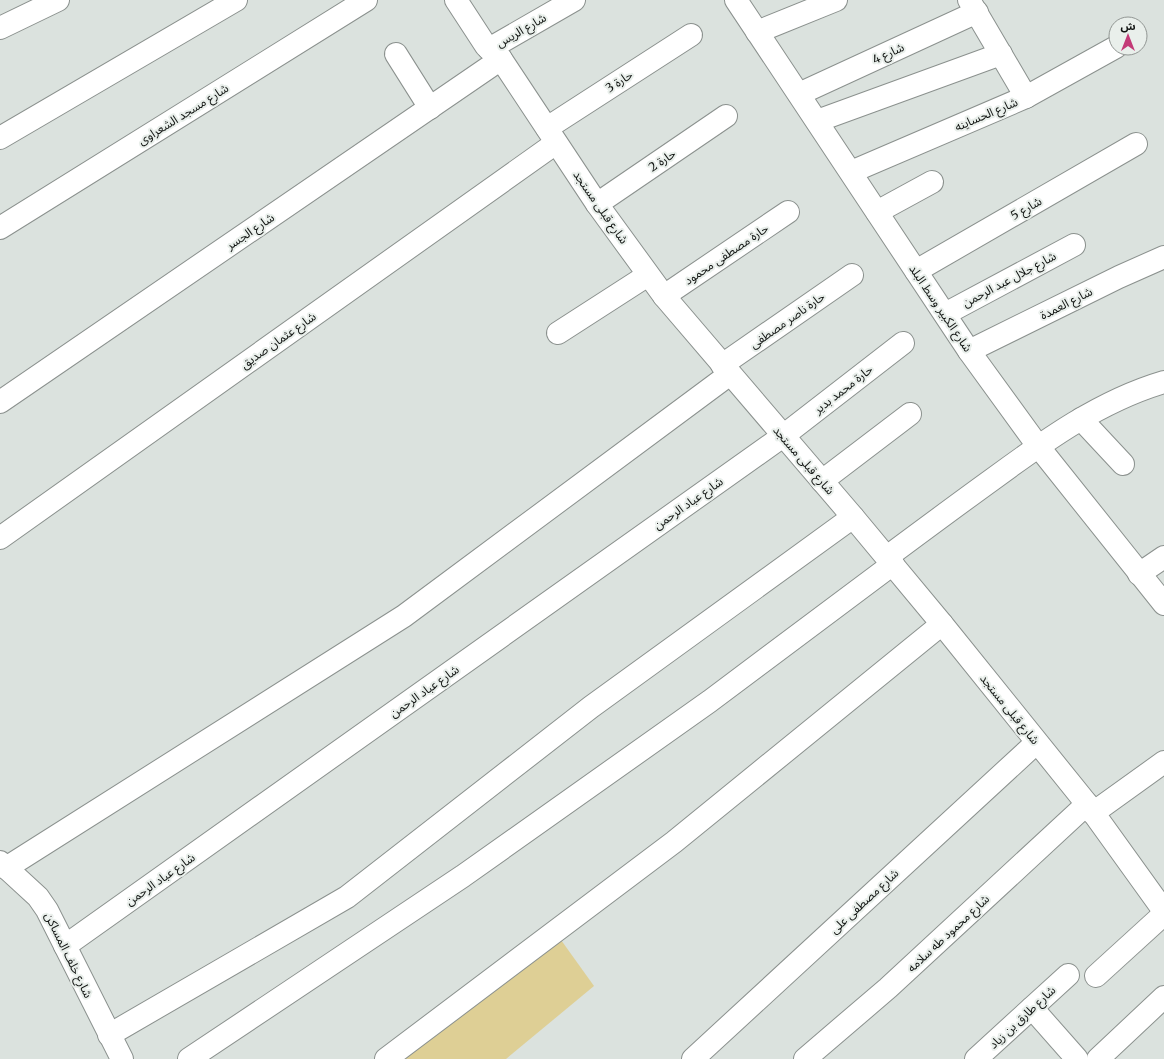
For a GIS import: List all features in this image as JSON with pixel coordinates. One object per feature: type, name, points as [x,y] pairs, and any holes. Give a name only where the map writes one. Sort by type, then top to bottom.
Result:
[{"type":"street","points":[[0,28],[58,0]]},
{"type":"street","points":[[0,138],[236,0]]},
{"type":"street","name":"شارع مسجد الشعراوى","points":[[0,228],[366,0]]},
{"type":"street","name":"شارع قبلى مستجد","points":[[456,0],[552,136],[597,204],[664,296],[853,517],[942,624],[1090,809],[1164,911]]},
{"type":"street","name":"شارع الريس","points":[[495,54],[574,0]]},
{"type":"street","name":"شارع الكبير وسط البلد","points":[[736,0],[970,351],[1038,446],[1164,604]]},
{"type":"street","points":[[757,32],[836,0]]},
{"type":"street","points":[[973,6],[1026,97]]},
{"type":"street","name":"شارع 4","points":[[799,94],[973,6]]},
{"type":"street","name":"حارة 3","points":[[552,136],[691,35]]},
{"type":"street","name":"شارع الحساينه","points":[[851,172],[1026,97],[1108,51]]},
{"type":"street","points":[[396,54],[430,108]]},
{"type":"street","name":"شارع الجسر","points":[[0,402],[430,108],[495,54]]},
{"type":"street","points":[[817,121],[1001,54]]},
{"type":"street","name":"حارة 2","points":[[597,204],[726,116]]},
{"type":"street","name":"شارع عثمان صديق","points":[[0,538],[552,136]]},
{"type":"street","name":"شارع 5","points":[[916,271],[1136,144]]},
{"type":"street","points":[[877,212],[932,182]]},
{"type":"street","name":"حارة مصطفى محمود","points":[[664,296],[788,212]]},
{"type":"street","name":"شارع جلال عبد الرحمن","points":[[945,314],[1074,245]]},
{"type":"street","name":"شارع العمدة","points":[[970,351],[1119,277],[1164,257]]},
{"type":"street","points":[[558,333],[648,275]]},
{"type":"street","name":"حارة ناصر مصطفى","points":[[4,870],[404,616],[852,275]]},
{"type":"street","name":"حارة محمد بدير","points":[[783,436],[903,343]]},
{"type":"street","points":[[189,1059],[463,876],[710,700],[1038,446],[1081,419],[1116,400],[1163,384]]},
{"type":"street","points":[[822,481],[910,414]]},
{"type":"street","points":[[1081,419],[1123,464]]},
{"type":"street","name":"شارع عباد الرحمن","points":[[66,946],[783,436]]},
{"type":"street","points":[[109,1035],[347,897],[591,707],[853,517]]},
{"type":"street","points":[[1139,574],[1164,557]]},
{"type":"street","points":[[386,1059],[674,842],[942,624]]},
{"type":"street","name":"شارع مصطفى على","points":[[692,1059],[1036,743]]},
{"type":"street","name":"شارع محمود طه سلامه","points":[[805,1059],[888,988],[1090,809],[1164,762]]},
{"type":"street","name":"شارع خلف المساكن","points":[[4,870],[38,897],[47,910],[122,1059]]},
{"type":"street","points":[[1096,976],[1164,914]]},
{"type":"street","name":"شارع طارق بن زياد","points":[[976,1059],[1068,975]]},
{"type":"street","points":[[1098,1059],[1164,997]]},
{"type":"street","points":[[1032,1008],[1077,1059]]},
{"type":"shaded area","points":[[556,933],[594,986],[506,1059],[400,1059]]}]
